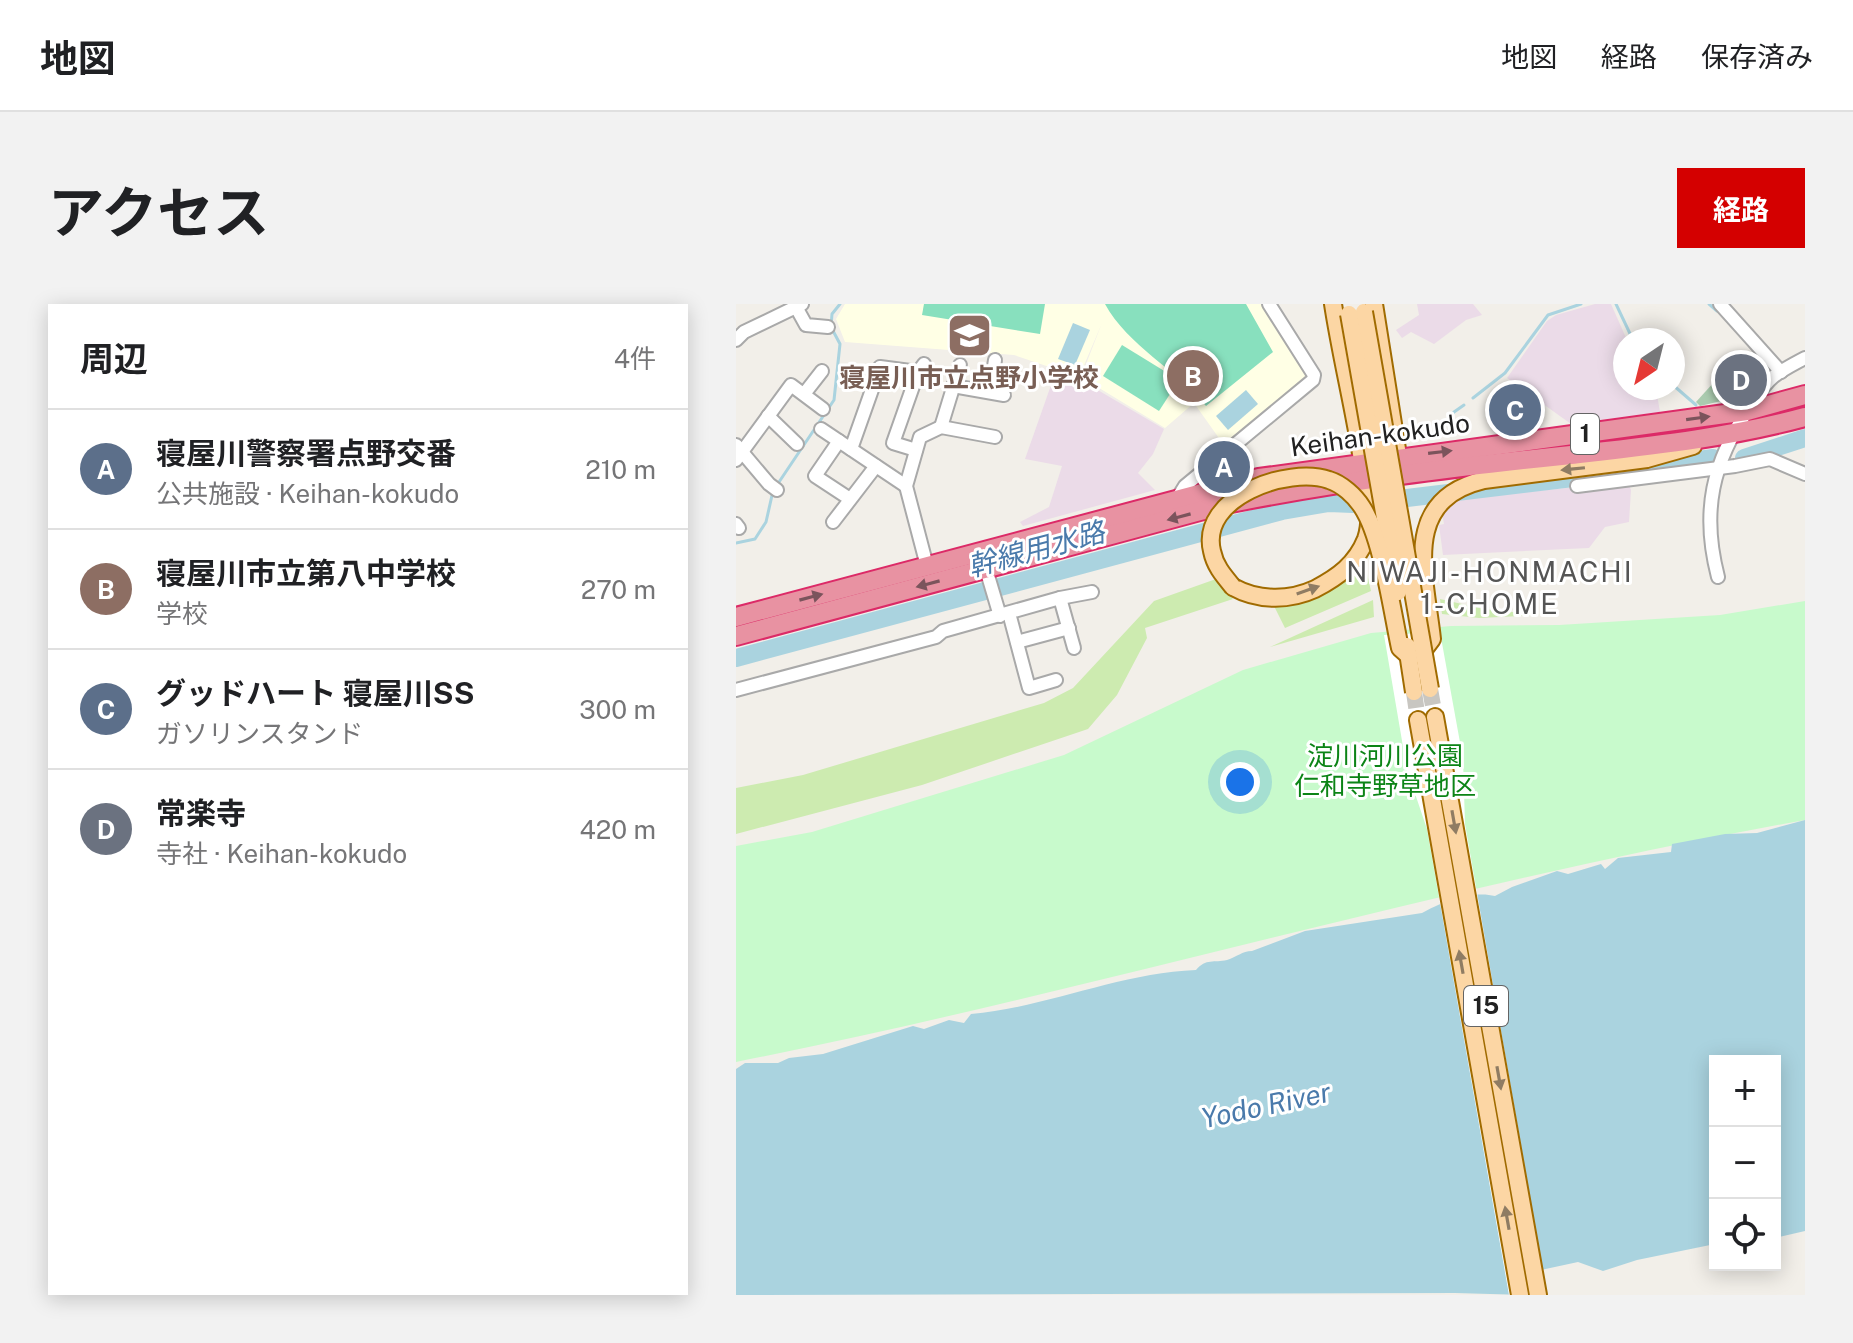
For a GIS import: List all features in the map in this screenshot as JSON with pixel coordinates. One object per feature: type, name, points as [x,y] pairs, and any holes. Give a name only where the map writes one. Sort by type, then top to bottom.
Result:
[{"type":"highway","name":"Keihan-kokudo","points":[[736,636],[988,575],[1226,504],[1364,472],[1398,457],[1747,411],[1805,395]]},
{"type":"highway","name":"Keihan-kokudo","points":[[736,617],[1259,478],[1364,472],[1402,477],[1469,466],[1731,435],[1805,417]]},
{"type":"main road","points":[[1333,304],[1364,472],[1367,535],[1359,554],[1341,575],[1311,591],[1268,599],[1246,594],[1233,587],[1218,570],[1211,548],[1212,531],[1224,508],[1247,490],[1290,478],[1329,480],[1347,490],[1361,505],[1372,525],[1400,648],[1416,653]]},
{"type":"main road","points":[[1360,308],[1402,477]]},
{"type":"main road","points":[[1360,308],[1422,690]]},
{"type":"main road","points":[[1416,653],[1432,639],[1422,557],[1423,537],[1427,523],[1445,498],[1464,485],[1484,480],[1603,474],[1731,435]]},
{"type":"main road","name":"15","points":[[1435,717],[1538,1295]]},
{"type":"main road","name":"15","points":[[1418,720],[1520,1295]]},
{"type":"street","points":[[1177,499],[1185,486],[1313,380],[1314,375],[1269,304]]},
{"type":"street","points":[[1720,304],[1781,372]]},
{"type":"street","points":[[736,340],[744,332],[799,305],[806,325],[828,327]]},
{"type":"street","points":[[1718,577],[1710,545],[1711,495],[1731,435],[1768,382],[1805,358]]},
{"type":"street","points":[[990,392],[995,360]]},
{"type":"street","points":[[941,427],[960,365]]},
{"type":"street","points":[[851,449],[880,367],[921,368],[893,443],[916,450]]},
{"type":"street","points":[[804,394],[822,371]]},
{"type":"street","points":[[777,490],[738,452],[791,385],[823,409]]},
{"type":"street","points":[[953,386],[1004,395]]},
{"type":"street","points":[[768,416],[797,444]]},
{"type":"street","points":[[927,566],[906,486],[920,437],[941,427],[995,437]]},
{"type":"street","points":[[821,429],[906,486]]},
{"type":"street","points":[[839,441],[815,476],[850,499]]},
{"type":"street","points":[[1577,486],[1603,474],[1718,469],[1770,459],[1805,474]]},
{"type":"street","points":[[833,522],[876,466]]},
{"type":"street","points":[[988,575],[994,597],[1017,642],[1029,688],[1056,680]]},
{"type":"street","points":[[736,690],[936,637],[943,631],[1060,598],[1092,592]]},
{"type":"street","points":[[1060,598],[1074,648]]},
{"type":"street","points":[[1017,642],[1069,628]]},
{"type":"shaded area","points":[[845,304],[1262,304],[1306,375],[1305,382],[1226,448],[1194,403],[1165,428],[1081,377],[1102,323],[1079,377],[1014,355],[845,342],[836,319]]},
{"type":"shaded area","points":[[1417,304],[1473,304],[1482,315],[1466,320],[1434,344],[1411,332],[1402,338],[1396,330],[1419,315]]},
{"type":"shaded area","points":[[1595,304],[1611,304],[1622,328],[1613,328],[1613,400],[1658,400],[1660,412],[1571,424],[1507,378],[1547,321],[1556,315]]},
{"type":"shaded area","points":[[1056,371],[1079,379],[1164,429],[1153,454],[1138,473],[1155,490],[1023,526],[1020,522],[1049,507],[1062,466],[1025,459]]},
{"type":"shaded area","points":[[1715,381],[1734,398],[1700,406],[1696,402]]},
{"type":"shaded area","points":[[1628,482],[1631,490],[1629,522],[1605,527],[1589,548],[1443,555],[1439,525],[1444,524],[1441,507],[1446,500]]},
{"type":"green space","points":[[924,304],[1045,304],[1040,334],[922,315]]},
{"type":"green space","points":[[1105,304],[1246,304],[1273,352],[1206,406],[1126,332]]},
{"type":"green space","points":[[1122,345],[1179,380],[1159,411],[1103,376]]},
{"type":"green space","points":[[1366,569],[1371,591],[1285,628],[1273,604],[1310,598]]},
{"type":"green space","points":[[1216,579],[1233,599],[1145,628],[1147,638],[1117,695],[1088,729],[922,785],[736,834],[736,788],[803,775],[1044,703],[1073,688],[1154,601]]},
{"type":"green space","points":[[1440,599],[1484,609],[1540,615],[1479,618],[1442,614]]},
{"type":"green space","points":[[1373,600],[1374,617],[1270,647]]},
{"type":"green space","name":"淀川河川公園 仁和寺野草地区","points":[[1805,601],[1805,820],[1536,875],[1003,1003],[736,1062],[736,846],[812,832],[1064,755],[1243,670],[1371,633],[1451,626],[1559,625],[1720,615]]},
{"type":"water","points":[[1073,323],[1090,330],[1075,365],[1058,359]]},
{"type":"water","points":[[1246,390],[1258,404],[1228,430],[1216,416]]},
{"type":"water","name":"Yodo River","points":[[1805,820],[1805,1231],[1781,1237],[1781,1055],[1709,1055],[1709,1245],[1637,1260],[1603,1271],[1578,1262],[1527,1273],[1529,1295],[736,1295],[736,1069],[745,1063],[778,1063],[789,1058],[823,1054],[913,1026],[924,1029],[949,1020],[964,1023],[971,1014],[1028,1005],[1139,977],[1196,970],[1207,962],[1227,960],[1305,931],[1422,913],[1457,898],[1495,896],[1557,871],[1568,874],[1601,864],[1605,869],[1618,858],[1671,852],[1672,844],[1725,834],[1757,833]]},
{"type":"pier","points":[[1440,632],[1463,759],[1465,824],[1547,1295],[1509,1295],[1427,829],[1407,770],[1384,635]]},
{"type":"waterway","points":[[777,485],[834,400],[840,344],[831,327],[832,314],[840,304]]},
{"type":"waterway","points":[[1473,398],[1505,373],[1548,315],[1581,304]]},
{"type":"waterway","points":[[1616,304],[1627,328]]},
{"type":"waterway","points":[[1709,304],[1717,311]]},
{"type":"waterway","points":[[1685,395],[1696,405]]},
{"type":"waterway","points":[[1438,431],[1464,405]]},
{"type":"waterway","name":"幹線用水路","points":[[1744,458],[1805,438]]},
{"type":"waterway","name":"幹線用水路","points":[[1628,470],[1713,458]]},
{"type":"waterway","name":"幹線用水路","points":[[1382,501],[1573,478]]},
{"type":"waterway","points":[[736,543],[755,539],[766,522],[773,491]]},
{"type":"waterway","name":"幹線用水路","points":[[736,658],[1282,511],[1329,503],[1353,504]]},
{"type":"tunnel","points":[[1430,689],[1435,717]]},
{"type":"tunnel","points":[[1414,692],[1418,720]]},
{"type":"place","name":"寝屋川市立点野小学校","points":[[969,335]]},
{"type":"place","name":"寝屋川市立第八中学校","points":[[1193,376]]},
{"type":"place","name":"常楽寺","points":[[1741,380]]},
{"type":"place","name":"グッドハート 寝屋川SS","points":[[1515,410]]},
{"type":"place","name":"寝屋川警察署点野交番","points":[[1224,467]]},
{"type":"district","name":"NIWAJI-HONMACHI 1-CHOME","points":[[1490,588]]}]
